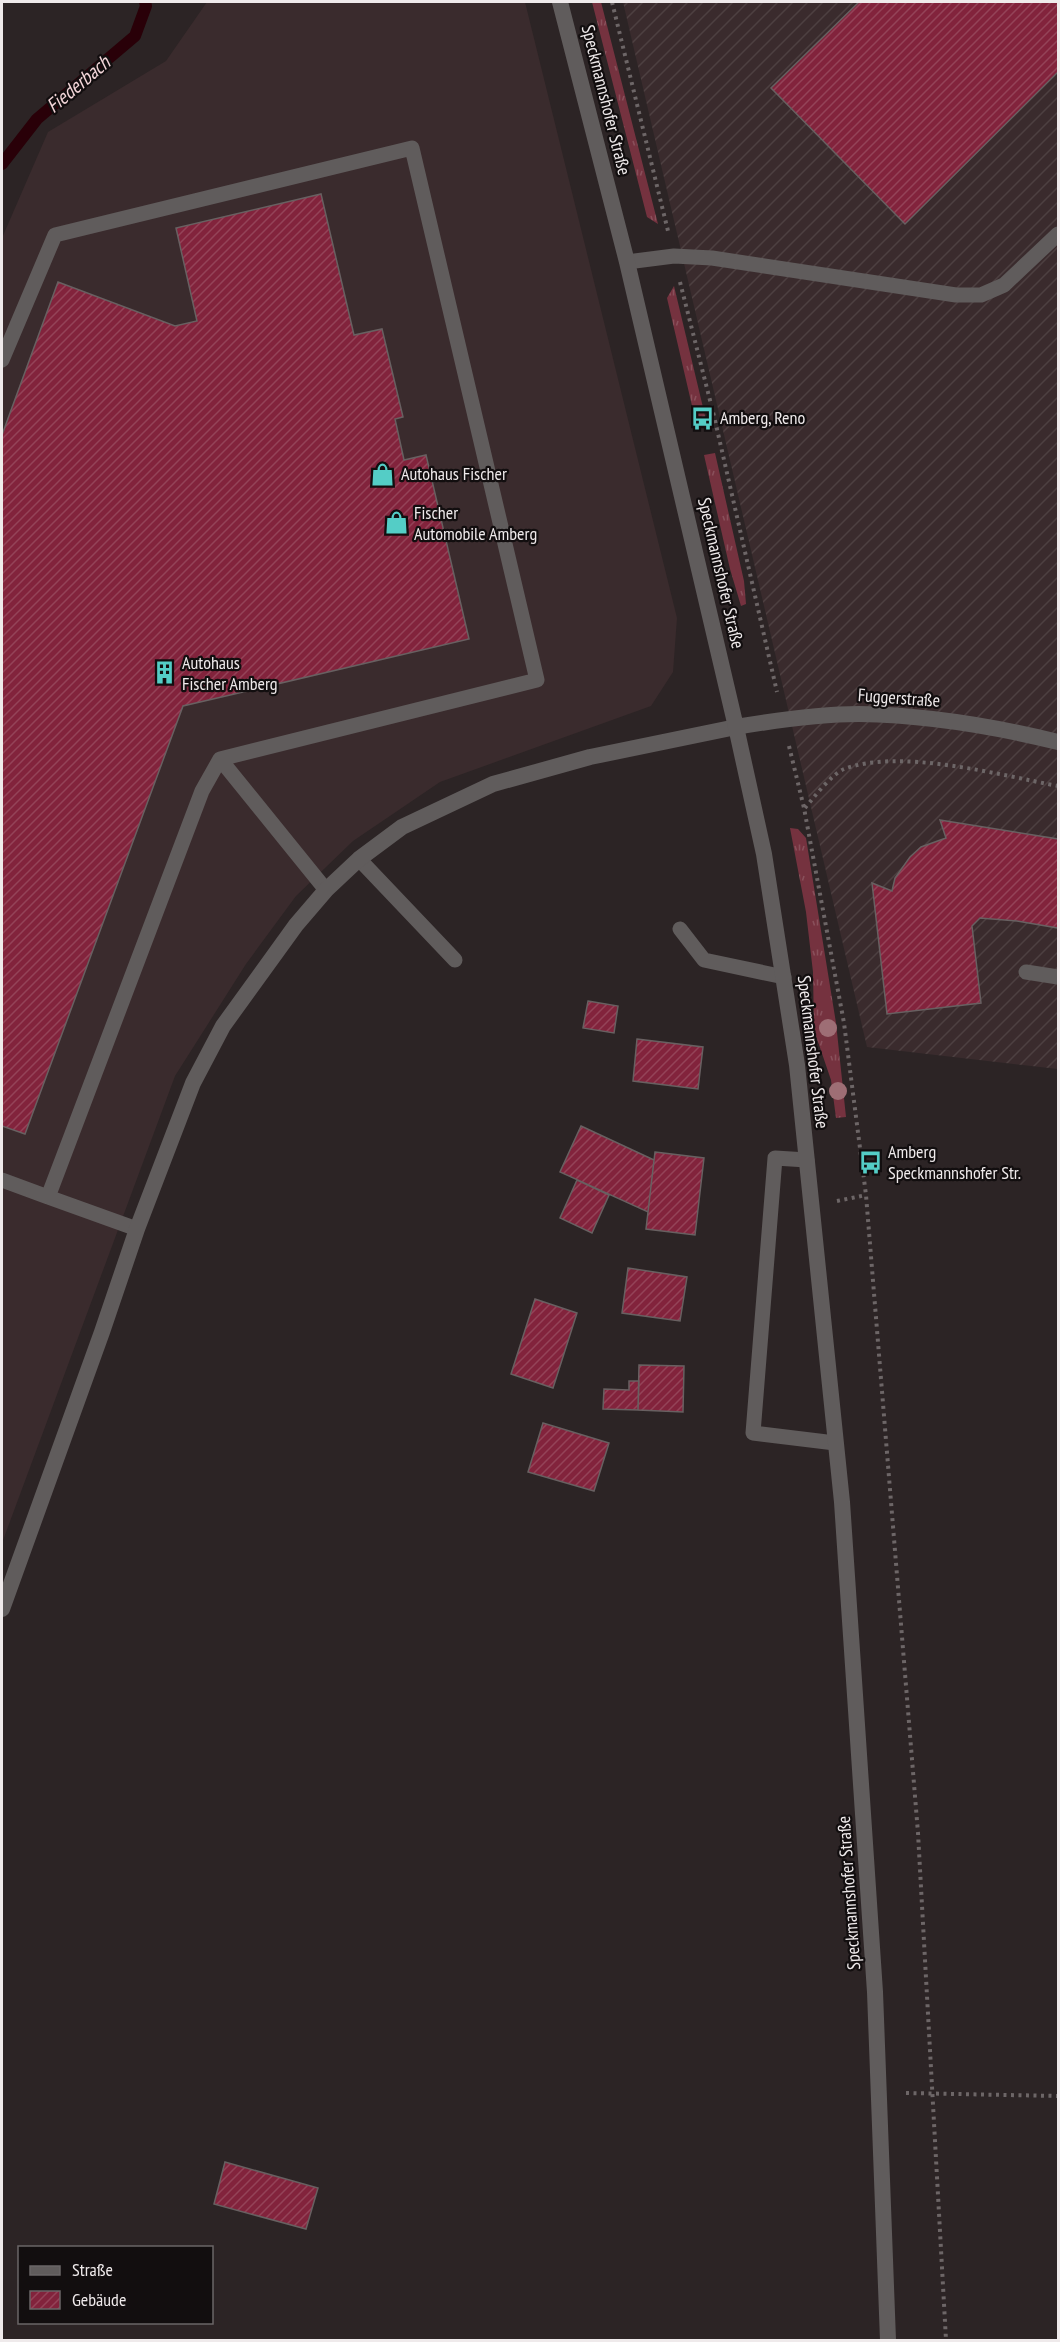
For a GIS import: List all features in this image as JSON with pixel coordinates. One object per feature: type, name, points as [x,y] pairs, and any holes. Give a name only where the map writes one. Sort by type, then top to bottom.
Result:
[{"type":"street","name":"Speckmannshofer Straße","points":[[560,2],[627,262],[736,727],[764,854],[797,1065],[842,1502],[874,1980],[888,2340]]},
{"type":"street","name":"Fuggerstraße","points":[[2,1609],[137,1229],[193,1083],[223,1026],[296,926],[326,890],[359,859],[402,827],[493,784],[590,757],[783,718],[859,714],[934,719],[1015,731],[1059,741]]},
{"type":"lane","points":[[2,360],[55,235],[412,148],[537,680],[220,759],[202,791],[48,1197]]},
{"type":"lane","points":[[627,262],[674,255],[712,258],[956,296],[981,295],[1004,285],[1059,234]]},
{"type":"lane","points":[[220,759],[326,890]]},
{"type":"lane","points":[[359,859],[455,960]]},
{"type":"lane","points":[[680,929],[704,960],[736,969],[784,977]]},
{"type":"lane","points":[[1026,972],[1059,977]]},
{"type":"lane","points":[[807,1160],[776,1158],[753,1438],[835,1443]]},
{"type":"lane","points":[[2,1180],[137,1229]]},
{"type":"path","points":[[612,2],[714,416],[804,808],[844,1023],[862,1163],[918,1822],[946,2340]]},
{"type":"path","points":[[702,418],[714,416]]},
{"type":"path","points":[[804,808],[842,770],[877,762],[922,763],[1059,786]]},
{"type":"path","points":[[862,1163],[870,1162]]},
{"type":"path","points":[[878,2092],[1059,2096]]},
{"type":"shaded area","name":"Autohaus Fischer","points":[[207,2],[525,2],[677,618],[673,672],[651,706],[440,782],[353,841],[296,896],[246,964],[175,1076],[2,1543],[2,238],[48,132],[166,61]]},
{"type":"shaded area","points":[[623,2],[1058,2],[1058,1069],[867,1047]]},
{"type":"green space","points":[[592,2],[601,2],[658,224],[647,217]]},
{"type":"green space","points":[[674,286],[706,420],[696,423],[667,298]]},
{"type":"green space","points":[[715,453],[744,581],[746,604],[741,606],[730,569],[704,455]]},
{"type":"green space","points":[[790,828],[798,829],[806,838],[836,1023],[846,1117],[836,1118],[831,1080],[814,1030],[813,972],[806,912]]},
{"type":"building","points":[[859,2],[1058,2],[1058,72],[905,224],[771,88]]},
{"type":"building","name":"Autohaus Fischer Amberg","points":[[321,194],[354,335],[382,329],[403,417],[395,419],[404,460],[426,455],[469,639],[183,706],[25,1134],[2,1126],[2,435],[58,282],[175,326],[197,321],[176,228]]},
{"type":"building","points":[[940,820],[1058,839],[1058,928],[980,918],[972,926],[981,1003],[887,1014],[872,883],[892,891],[895,878],[910,857],[921,847],[946,838]]},
{"type":"building","points":[[588,1001],[618,1006],[614,1033],[583,1028]]},
{"type":"building","points":[[637,1039],[703,1047],[698,1089],[633,1081]]},
{"type":"building","points":[[581,1126],[654,1160],[648,1212],[560,1172]]},
{"type":"building","points":[[655,1152],[704,1158],[695,1235],[646,1229]]},
{"type":"building","points":[[577,1180],[609,1195],[592,1233],[560,1218]]},
{"type":"building","points":[[628,1268],[687,1277],[680,1321],[622,1313]]},
{"type":"building","points":[[535,1299],[577,1313],[553,1388],[511,1374]]},
{"type":"building","points":[[639,1365],[684,1366],[683,1412],[638,1410]]},
{"type":"building","points":[[629,1381],[639,1381],[638,1410],[603,1409],[604,1389],[629,1390]]},
{"type":"building","points":[[543,1423],[609,1443],[594,1491],[528,1472]]},
{"type":"building","points":[[225,2162],[318,2188],[306,2229],[214,2204]]},
{"type":"waterway","name":"Fiederbach","points":[[2,164],[37,119],[135,36],[146,6],[145,2]]},
{"type":"place","name":"Amberg, Reno","points":[[702,418]]},
{"type":"place","name":"Autohaus Fischer","points":[[383,474]]},
{"type":"place","name":"Fischer Automobile Amberg","points":[[396,523]]},
{"type":"place","name":"Autohaus Fischer Amberg","points":[[164,673]]},
{"type":"place","name":"Amberg Speckmannshofer Str.","points":[[870,1162]]}]
